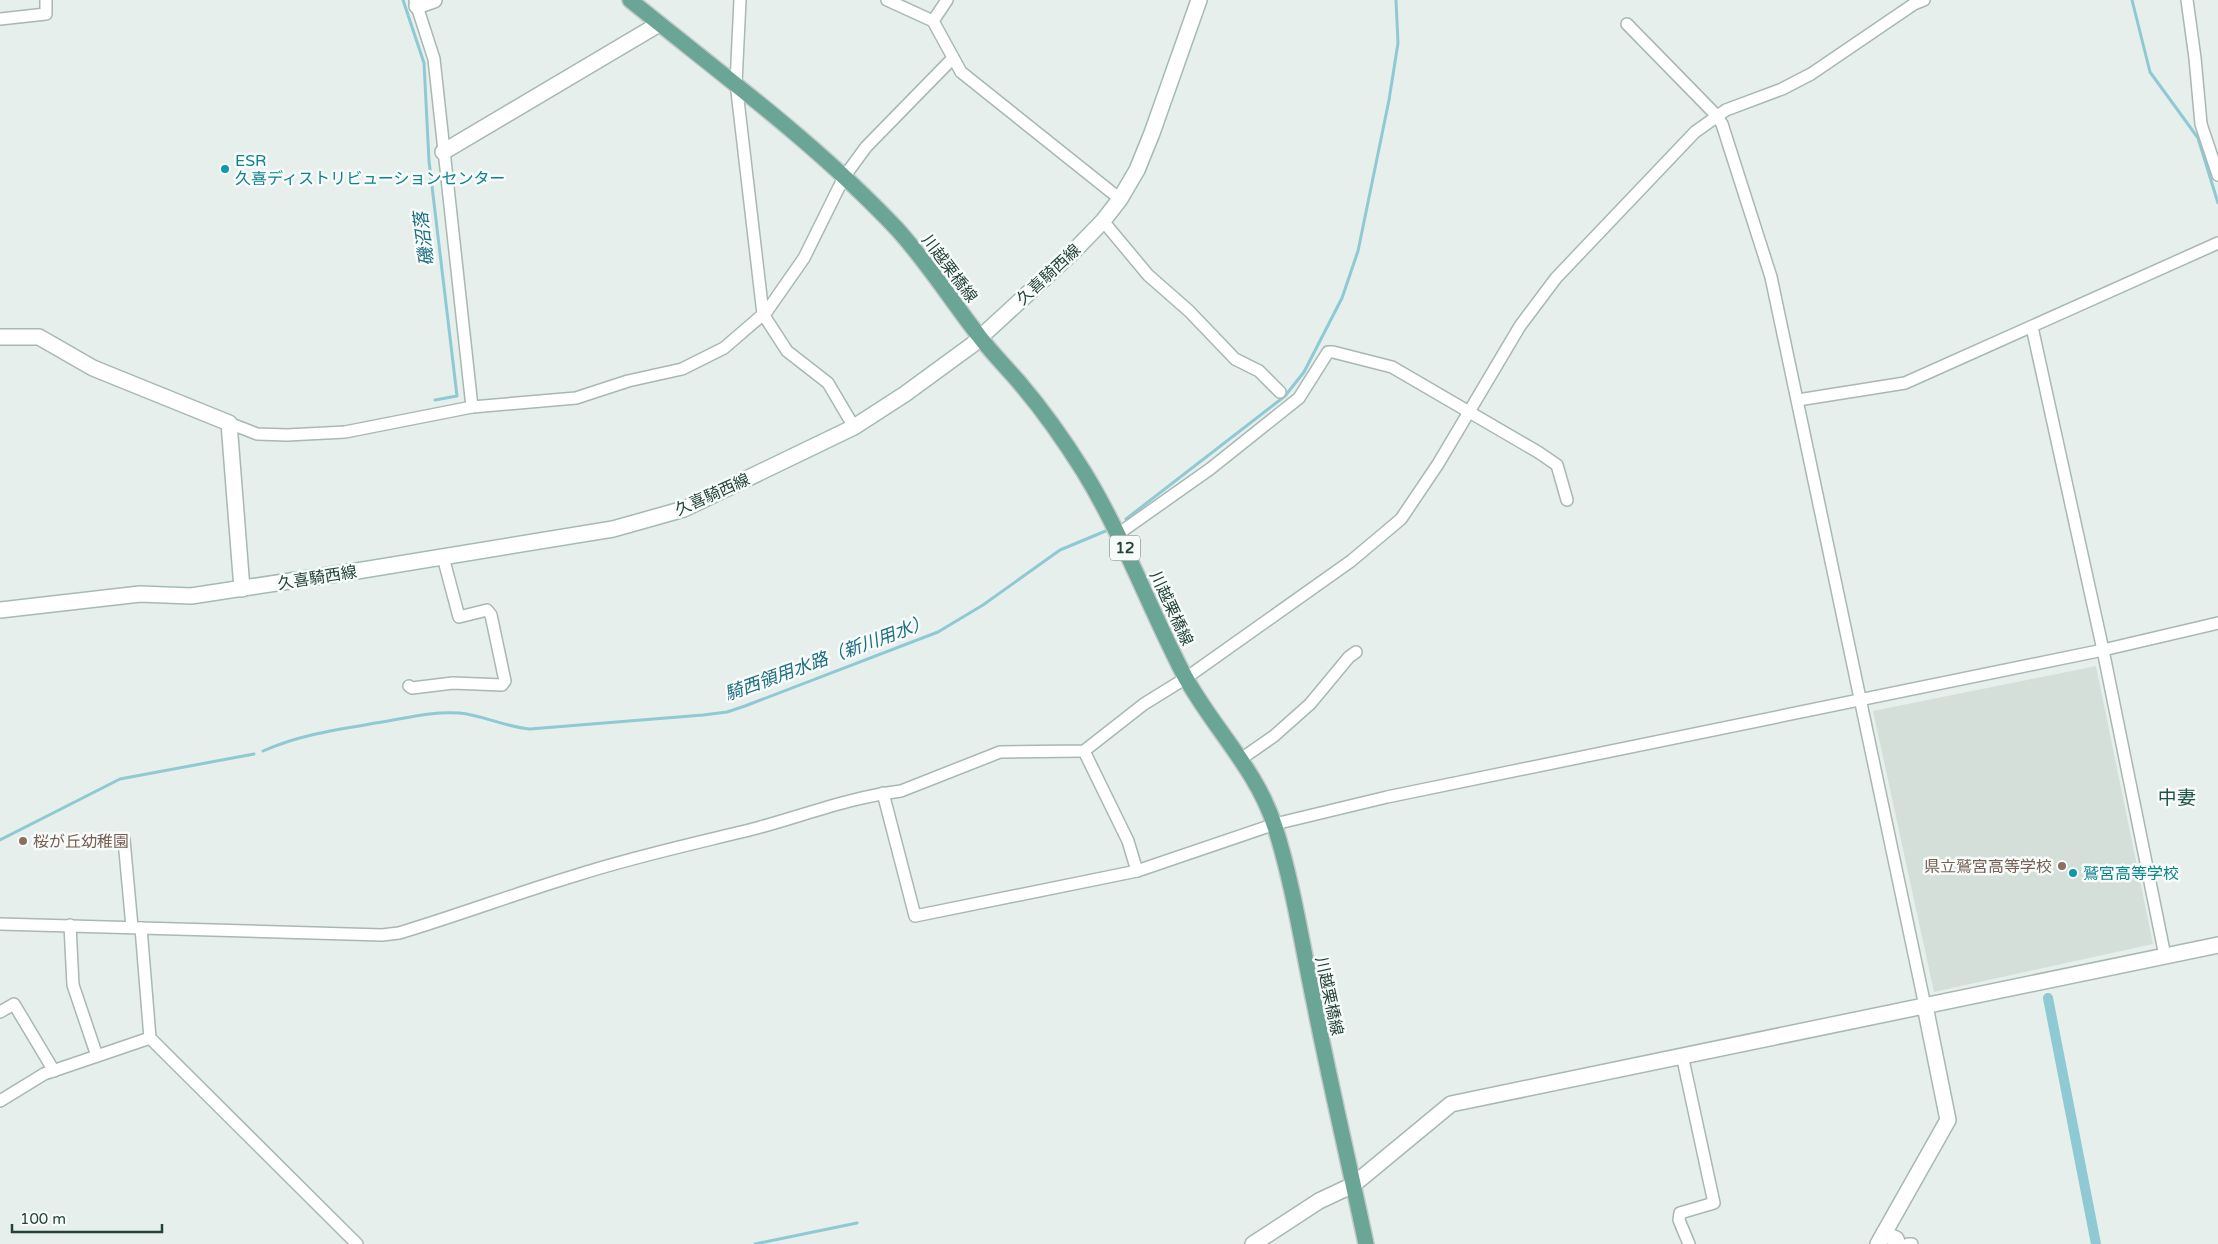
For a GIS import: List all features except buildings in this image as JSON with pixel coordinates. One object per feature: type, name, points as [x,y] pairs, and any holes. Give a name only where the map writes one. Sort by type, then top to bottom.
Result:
[{"type":"main road","name":"川越栗橋線","points":[[630,0],[736,84],[844,177],[896,228],[925,262],[980,338],[1021,384],[1064,441],[1097,493],[1186,678],[1252,776],[1274,824],[1286,867],[1340,1130],[1366,1244]]},
{"type":"street","points":[[0,19],[46,14],[46,0]]},
{"type":"street","points":[[434,0],[416,3],[434,59],[472,407]]},
{"type":"street","points":[[740,0],[736,84],[763,314],[787,351],[828,383],[854,427]]},
{"type":"street","points":[[888,0],[933,21],[961,72],[1120,199]]},
{"type":"street","points":[[933,21],[948,0]]},
{"type":"street","name":"久喜騎西線","points":[[0,610],[140,594],[191,596],[613,529],[684,509],[854,427],[936,373],[980,338],[1103,221],[1120,199],[1137,170],[1199,0]]},
{"type":"street","points":[[2186,0],[2195,58],[2201,124],[2218,175]]},
{"type":"street","points":[[0,924],[363,935],[400,933],[577,874],[883,793],[901,791],[1000,752],[1084,751],[1144,704],[1186,678],[1352,561],[1401,519],[1438,464],[1520,326],[1556,278],[1695,132],[1716,115],[1782,89],[1811,74],[1917,1]]},
{"type":"street","points":[[443,152],[659,24]]},
{"type":"street","points":[[1628,24],[1716,115],[1722,124],[1766,261],[1798,400],[1948,1120],[1881,1239],[1896,1239],[1898,1244]]},
{"type":"street","points":[[0,337],[39,337],[93,368],[257,434],[287,435],[345,432],[472,407],[576,398],[628,381],[682,369],[724,348],[763,314],[804,258],[844,177],[866,146],[953,58]]},
{"type":"street","points":[[1103,221],[1148,275],[1189,311],[1235,359],[1259,371],[1280,392]]},
{"type":"street","points":[[1798,400],[1905,382],[2218,243]]},
{"type":"street","points":[[2032,327],[2103,650],[2165,956]]},
{"type":"street","points":[[1118,534],[1210,468],[1298,398],[1328,352],[1392,367],[1557,465],[1567,500]]},
{"type":"street","points":[[229,423],[242,589]]},
{"type":"street","points":[[409,686],[412,688],[453,683],[502,685],[505,681],[492,615],[487,610],[459,617],[443,557]]},
{"type":"street","points":[[883,793],[915,916],[1137,871],[1274,824],[1406,793],[2103,650],[2218,623]]},
{"type":"street","points":[[1240,758],[1274,736],[1310,704],[1349,657],[1356,652]]},
{"type":"street","points":[[1084,751],[1128,841],[1137,871]]},
{"type":"street","points":[[124,840],[150,1038],[357,1244]]},
{"type":"street","points":[[70,925],[73,984],[97,1056]]},
{"type":"street","points":[[1253,1244],[1319,1201],[1354,1185],[1450,1104],[2218,945]]},
{"type":"street","points":[[0,1012],[14,1004],[54,1071]]},
{"type":"street","points":[[0,1100],[44,1074],[150,1038]]},
{"type":"street","points":[[1682,1055],[1714,1203],[1680,1212],[1679,1220],[1689,1244]]},
{"type":"shaded area","points":[[2096,666],[2153,944],[1934,992],[1873,711]]},
{"type":"waterway","name":"磯沼落","points":[[403,0],[424,63],[429,161],[457,396],[435,400]]},
{"type":"waterway","name":"騎西領用水路（新川用水）","points":[[1126,519],[1285,396],[1304,372],[1342,298],[1358,251],[1389,100],[1398,43],[1396,0]]},
{"type":"waterway","points":[[2132,0],[2150,72],[2198,138],[2218,203]]},
{"type":"waterway","name":"騎西領用水路（新川用水）","points":[[263,751],[292,740],[321,733],[440,713],[468,714],[530,729],[727,712],[938,632],[983,605],[1060,550],[1108,530]]},
{"type":"waterway","name":"騎西領用水路（新川用水）","points":[[0,840],[120,779],[254,754]]},
{"type":"waterway","points":[[2048,998],[2096,1244]]},
{"type":"waterway","points":[[755,1244],[857,1223]]},
{"type":"place","name":"ESR 久喜ディストリビューションセンター","points":[[225,169]]},
{"type":"place","name":"桜が丘幼稚園","points":[[23,841]]},
{"type":"place","name":"県立鷲宮高等学校","points":[[2062,866]]},
{"type":"place","name":"鷲宮高等学校","points":[[2073,873]]},
{"type":"district","name":"中妻","points":[[2177,797]]}]
